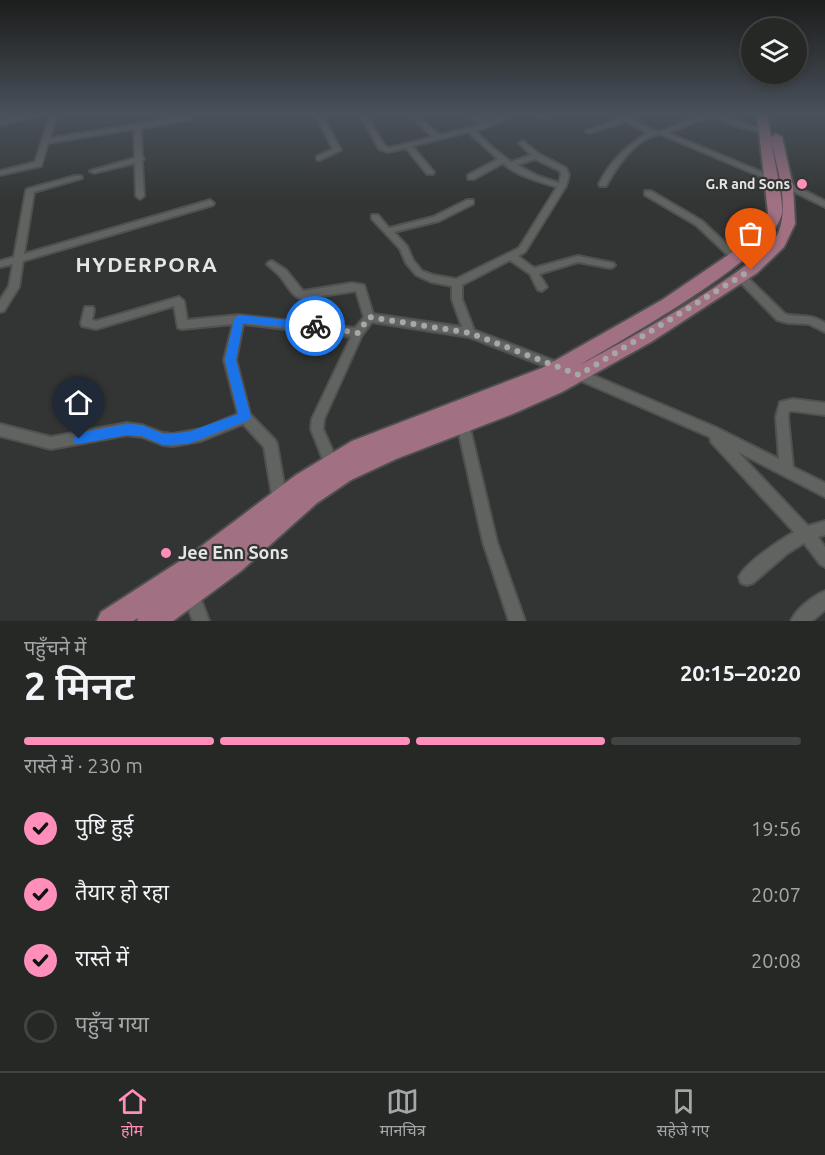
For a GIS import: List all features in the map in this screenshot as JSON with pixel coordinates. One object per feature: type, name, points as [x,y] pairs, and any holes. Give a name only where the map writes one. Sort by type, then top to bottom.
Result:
[{"type":"main road","points":[[110,621],[200,563],[280,502],[359,448],[560,368],[668,304],[735,257],[764,233],[775,213],[778,181],[771,143]]},
{"type":"main road","points":[[150,621],[191,595],[258,542],[310,495],[341,473],[380,455],[531,398],[579,375],[751,270],[784,236],[790,219],[789,202],[778,181]]},
{"type":"street","points":[[0,173],[38,164],[46,143]]},
{"type":"street","points":[[139,143],[140,196]]},
{"type":"street","points":[[320,158],[337,150],[333,143]]},
{"type":"street","points":[[379,143],[383,148],[391,150],[415,143]]},
{"type":"street","points":[[484,143],[506,163],[533,178],[562,186]]},
{"type":"street","points":[[375,217],[404,248],[409,261],[419,273],[431,278],[457,283],[512,257],[522,250],[562,186],[565,175],[563,170],[536,156],[523,143]]},
{"type":"street","points":[[603,184],[608,171],[618,157],[638,143]]},
{"type":"street","points":[[686,143],[778,181],[825,204]]},
{"type":"street","points":[[407,145],[430,172]]},
{"type":"street","points":[[471,177],[506,163],[536,156]]},
{"type":"street","points":[[94,171],[140,159]]},
{"type":"street","points":[[0,308],[12,292],[31,190],[78,178]]},
{"type":"street","points":[[648,193],[699,223],[735,257]]},
{"type":"street","points":[[387,231],[436,219],[470,202]]},
{"type":"street","points":[[0,264],[210,203]]},
{"type":"street","points":[[512,257],[533,272],[542,287]]},
{"type":"street","points":[[533,272],[578,259],[610,265]]},
{"type":"street","points":[[272,264],[288,275],[290,283],[301,295],[352,287],[360,288],[369,317]]},
{"type":"street","points":[[741,277],[781,317],[790,320],[808,318],[825,328]]},
{"type":"street","points":[[457,283],[457,299],[470,333]]},
{"type":"street","points":[[89,310],[86,323],[96,325],[179,301],[182,325],[239,319],[358,333]]},
{"type":"street","points":[[332,465],[317,429],[318,419],[358,333],[369,317]]},
{"type":"street","points":[[369,317],[470,333],[579,375],[710,431],[825,490]]},
{"type":"street","points":[[239,319],[230,360],[245,417],[270,444],[280,502]]},
{"type":"street","points":[[787,471],[782,417],[784,406],[825,409]]},
{"type":"street","points":[[0,430],[51,444],[127,429],[142,431],[163,440],[173,440],[201,435],[245,417]]},
{"type":"street","points":[[463,424],[490,542],[517,621]]},
{"type":"street","points":[[710,431],[806,533],[825,559]]},
{"type":"street","points":[[747,577],[792,540],[825,528]]},
{"type":"street","points":[[191,595],[201,621]]},
{"type":"street","points":[[799,621],[825,599]]},
{"type":"way so far","points":[[315,326],[358,333],[369,317],[470,333],[579,375],[751,270]]},
{"type":"place","name":"G.R and Sons","points":[[802,184]]},
{"type":"place","name":"Jee Enn Sons","points":[[166,553]]},
{"type":"district","name":"HYDERPORA","points":[[147,265]]},
{"type":"route","points":[[79,439],[127,429],[142,431],[163,440],[173,440],[201,435],[245,417],[230,360],[239,319],[315,326]]}]
